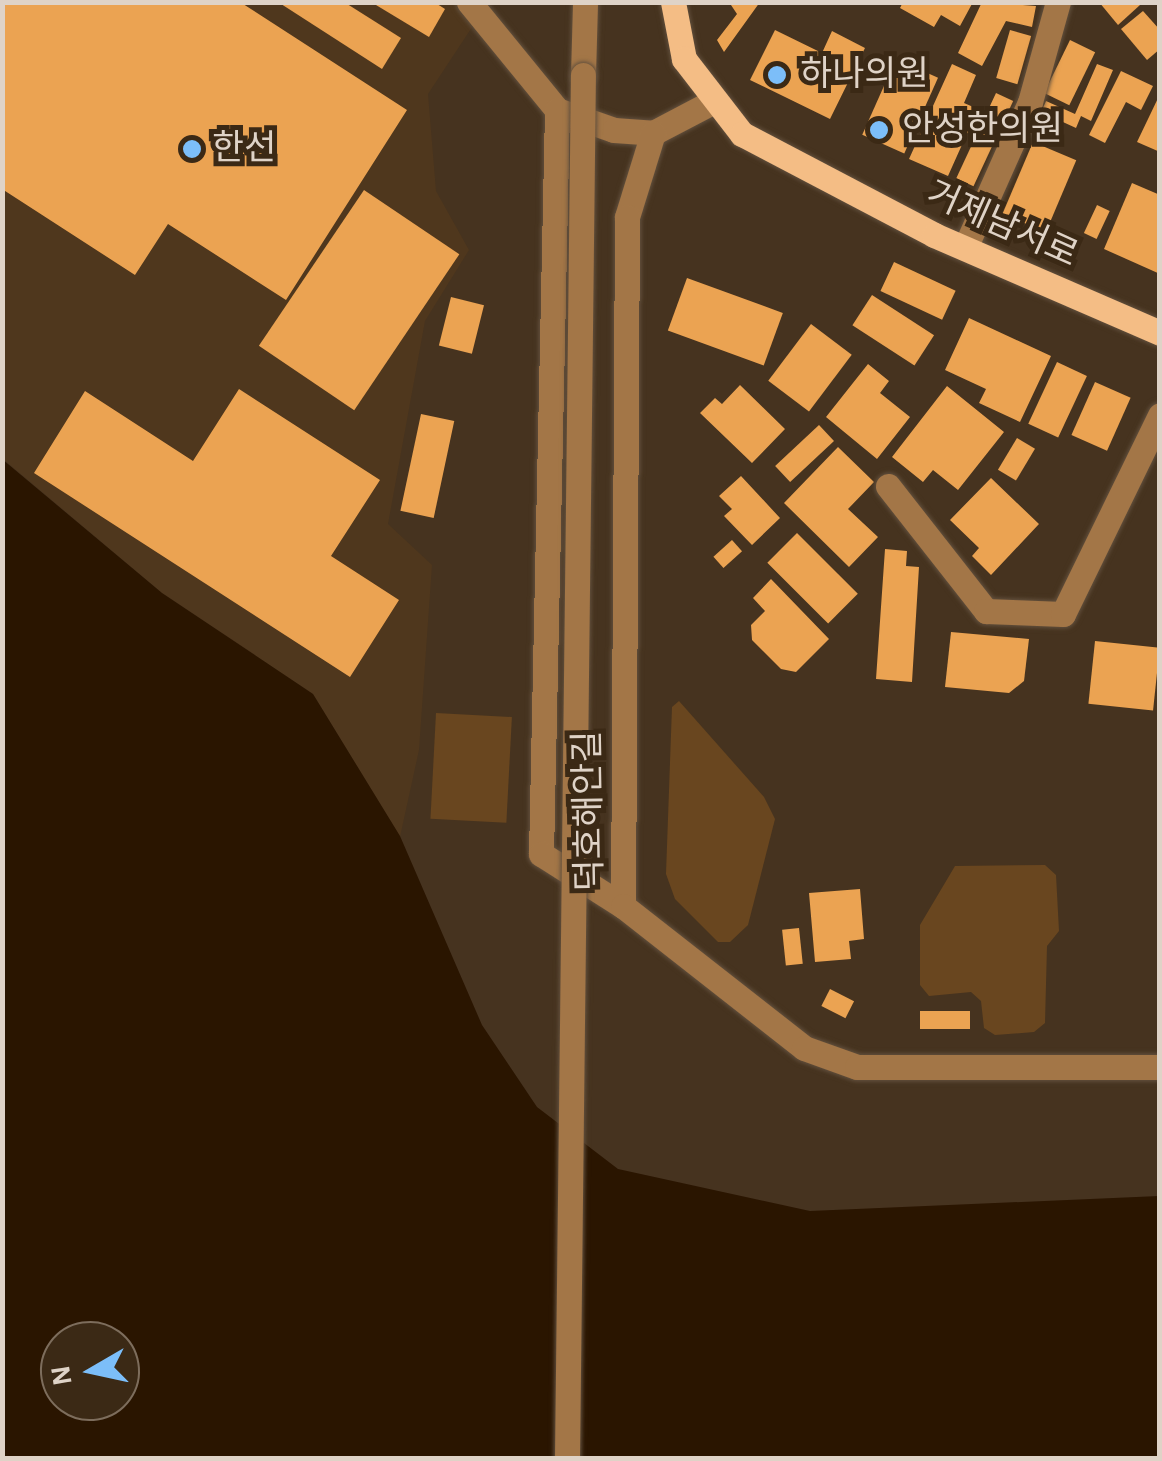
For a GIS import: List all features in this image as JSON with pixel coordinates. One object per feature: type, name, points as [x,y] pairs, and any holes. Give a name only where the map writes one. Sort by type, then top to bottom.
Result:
[{"type":"main road","name":"거제남서로","points":[[673,2],[684,59],[712,102],[742,134],[965,248],[1160,332]]},
{"type":"street","points":[[469,2],[558,110],[614,130],[654,132],[712,102]]},
{"type":"street","points":[[567,1458],[585,2]]},
{"type":"street","points":[[965,248],[1030,102],[1058,2]]},
{"type":"street","points":[[558,110],[541,854],[623,906]]},
{"type":"street","name":"덕호해안길","points":[[654,132],[627,217],[623,906],[804,1048],[857,1067],[1160,1066]]},
{"type":"street","points":[[888,486],[986,611],[1063,614],[1160,414]]},
{"type":"shaded area","points":[[469,2],[482,12],[428,94],[436,191],[469,250],[425,321],[388,524],[432,565],[419,750],[400,837],[313,694],[162,593],[3,459],[2,3]]},
{"type":"shaded area","points":[[2,459],[162,593],[313,694],[400,836],[482,1025],[537,1107],[618,1169],[810,1211],[1159,1196],[1159,1458],[3,1458]]},
{"type":"shaded area","points":[[679,701],[764,797],[775,819],[748,925],[730,942],[718,942],[675,899],[666,874],[672,707]]},
{"type":"shaded area","points":[[436,713],[512,717],[506,823],[430,819]]},
{"type":"shaded area","points":[[1045,865],[1056,875],[1059,931],[1047,946],[1045,1023],[1034,1032],[995,1035],[984,1028],[981,1001],[971,992],[929,996],[920,985],[920,925],[955,866]]},
{"type":"building","name":"한선","points":[[2,2],[240,2],[407,110],[286,300],[168,224],[135,275],[2,189]]},
{"type":"building","points":[[278,2],[344,2],[401,38],[382,69]]},
{"type":"building","points":[[371,2],[434,2],[445,9],[429,37]]},
{"type":"building","points":[[729,2],[760,2],[724,52],[717,40],[737,14]]},
{"type":"building","points":[[903,2],[973,2],[960,26],[941,15],[934,27],[900,8]]},
{"type":"building","points":[[982,2],[1036,6],[1032,27],[1006,21],[982,66],[958,53]]},
{"type":"building","points":[[1099,2],[1138,2],[1140,5],[1118,25]]},
{"type":"building","points":[[1143,11],[1160,30],[1160,49],[1147,60],[1121,29]]},
{"type":"building","points":[[775,30],[822,53],[832,31],[865,48],[830,119],[750,80]]},
{"type":"building","points":[[1010,30],[1031,36],[1017,84],[996,78]]},
{"type":"building","points":[[1070,40],[1095,52],[1069,105],[1044,93]]},
{"type":"building","points":[[896,59],[938,78],[904,154],[862,135]]},
{"type":"building","points":[[952,64],[976,75],[964,103],[978,109],[948,176],[909,159]]},
{"type":"building","points":[[1097,64],[1113,70],[1091,121],[1081,116],[1076,128],[1041,112],[1046,101],[1075,114]]},
{"type":"building","points":[[1121,71],[1153,86],[1141,110],[1126,102],[1105,143],[1089,135]]},
{"type":"building","points":[[996,93],[1013,101],[973,186],[956,178]]},
{"type":"building","points":[[1160,94],[1160,152],[1137,142]]},
{"type":"building","points":[[1033,142],[1076,160],[1046,232],[1003,214]]},
{"type":"building","points":[[1132,183],[1160,195],[1160,274],[1104,249]]},
{"type":"building","name":"한선","points":[[364,190],[459,254],[354,410],[259,346]]},
{"type":"building","points":[[1097,205],[1110,211],[1097,239],[1084,233]]},
{"type":"building","points":[[894,262],[956,291],[942,320],[880,291]]},
{"type":"building","points":[[687,278],[783,313],[764,366],[668,331]]},
{"type":"building","points":[[872,295],[934,335],[914,365],[852,325]]},
{"type":"building","points":[[451,297],[484,305],[472,354],[439,346]]},
{"type":"building","points":[[969,318],[1051,356],[1020,422],[979,403],[986,389],[945,370]]},
{"type":"building","points":[[811,324],[852,355],[809,411],[768,381]]},
{"type":"building","points":[[1057,362],[1087,376],[1058,438],[1028,424]]},
{"type":"building","points":[[868,364],[889,381],[880,393],[910,417],[877,459],[826,417]]},
{"type":"building","points":[[1095,382],[1131,398],[1107,451],[1071,435]]},
{"type":"building","points":[[740,385],[785,429],[752,463],[700,413],[715,398],[722,404]]},
{"type":"building","points":[[947,386],[1004,432],[958,490],[933,470],[923,482],[892,457]]},
{"type":"building","points":[[239,389],[380,480],[331,556],[399,600],[350,677],[34,473],[85,391],[193,461]]},
{"type":"building","points":[[421,414],[454,421],[434,518],[400,511]]},
{"type":"building","points":[[819,425],[834,441],[790,482],[775,466]]},
{"type":"building","points":[[1017,438],[1035,449],[1016,481],[998,470]]},
{"type":"building","points":[[838,447],[874,482],[848,509],[878,537],[849,567],[784,503]]},
{"type":"building","points":[[741,476],[780,518],[752,545],[724,516],[732,509],[719,496]]},
{"type":"building","points":[[991,478],[1039,524],[991,575],[972,556],[979,548],[950,520]]},
{"type":"building","points":[[797,533],[858,594],[828,624],[767,563]]},
{"type":"building","points":[[732,540],[742,551],[723,568],[713,557]]},
{"type":"building","points":[[885,549],[907,551],[906,566],[919,567],[912,682],[876,679]]},
{"type":"building","points":[[771,579],[829,639],[796,672],[781,669],[752,640],[751,625],[765,611],[753,598]]},
{"type":"building","points":[[951,632],[1029,639],[1024,681],[1009,693],[945,687]]},
{"type":"building","points":[[1095,641],[1160,648],[1153,710],[1088,704]]},
{"type":"building","points":[[860,889],[864,939],[849,941],[851,959],[815,962],[809,893]]},
{"type":"building","points":[[799,928],[803,964],[786,966],[782,930]]},
{"type":"building","points":[[830,989],[854,1001],[845,1018],[821,1006]]},
{"type":"building","points":[[920,1011],[970,1011],[970,1029],[920,1029]]},
{"type":"place","name":"하나의원","points":[[777,75]]},
{"type":"place","name":"안성한의원","points":[[879,130]]},
{"type":"place","name":"한선","points":[[192,149]]}]
